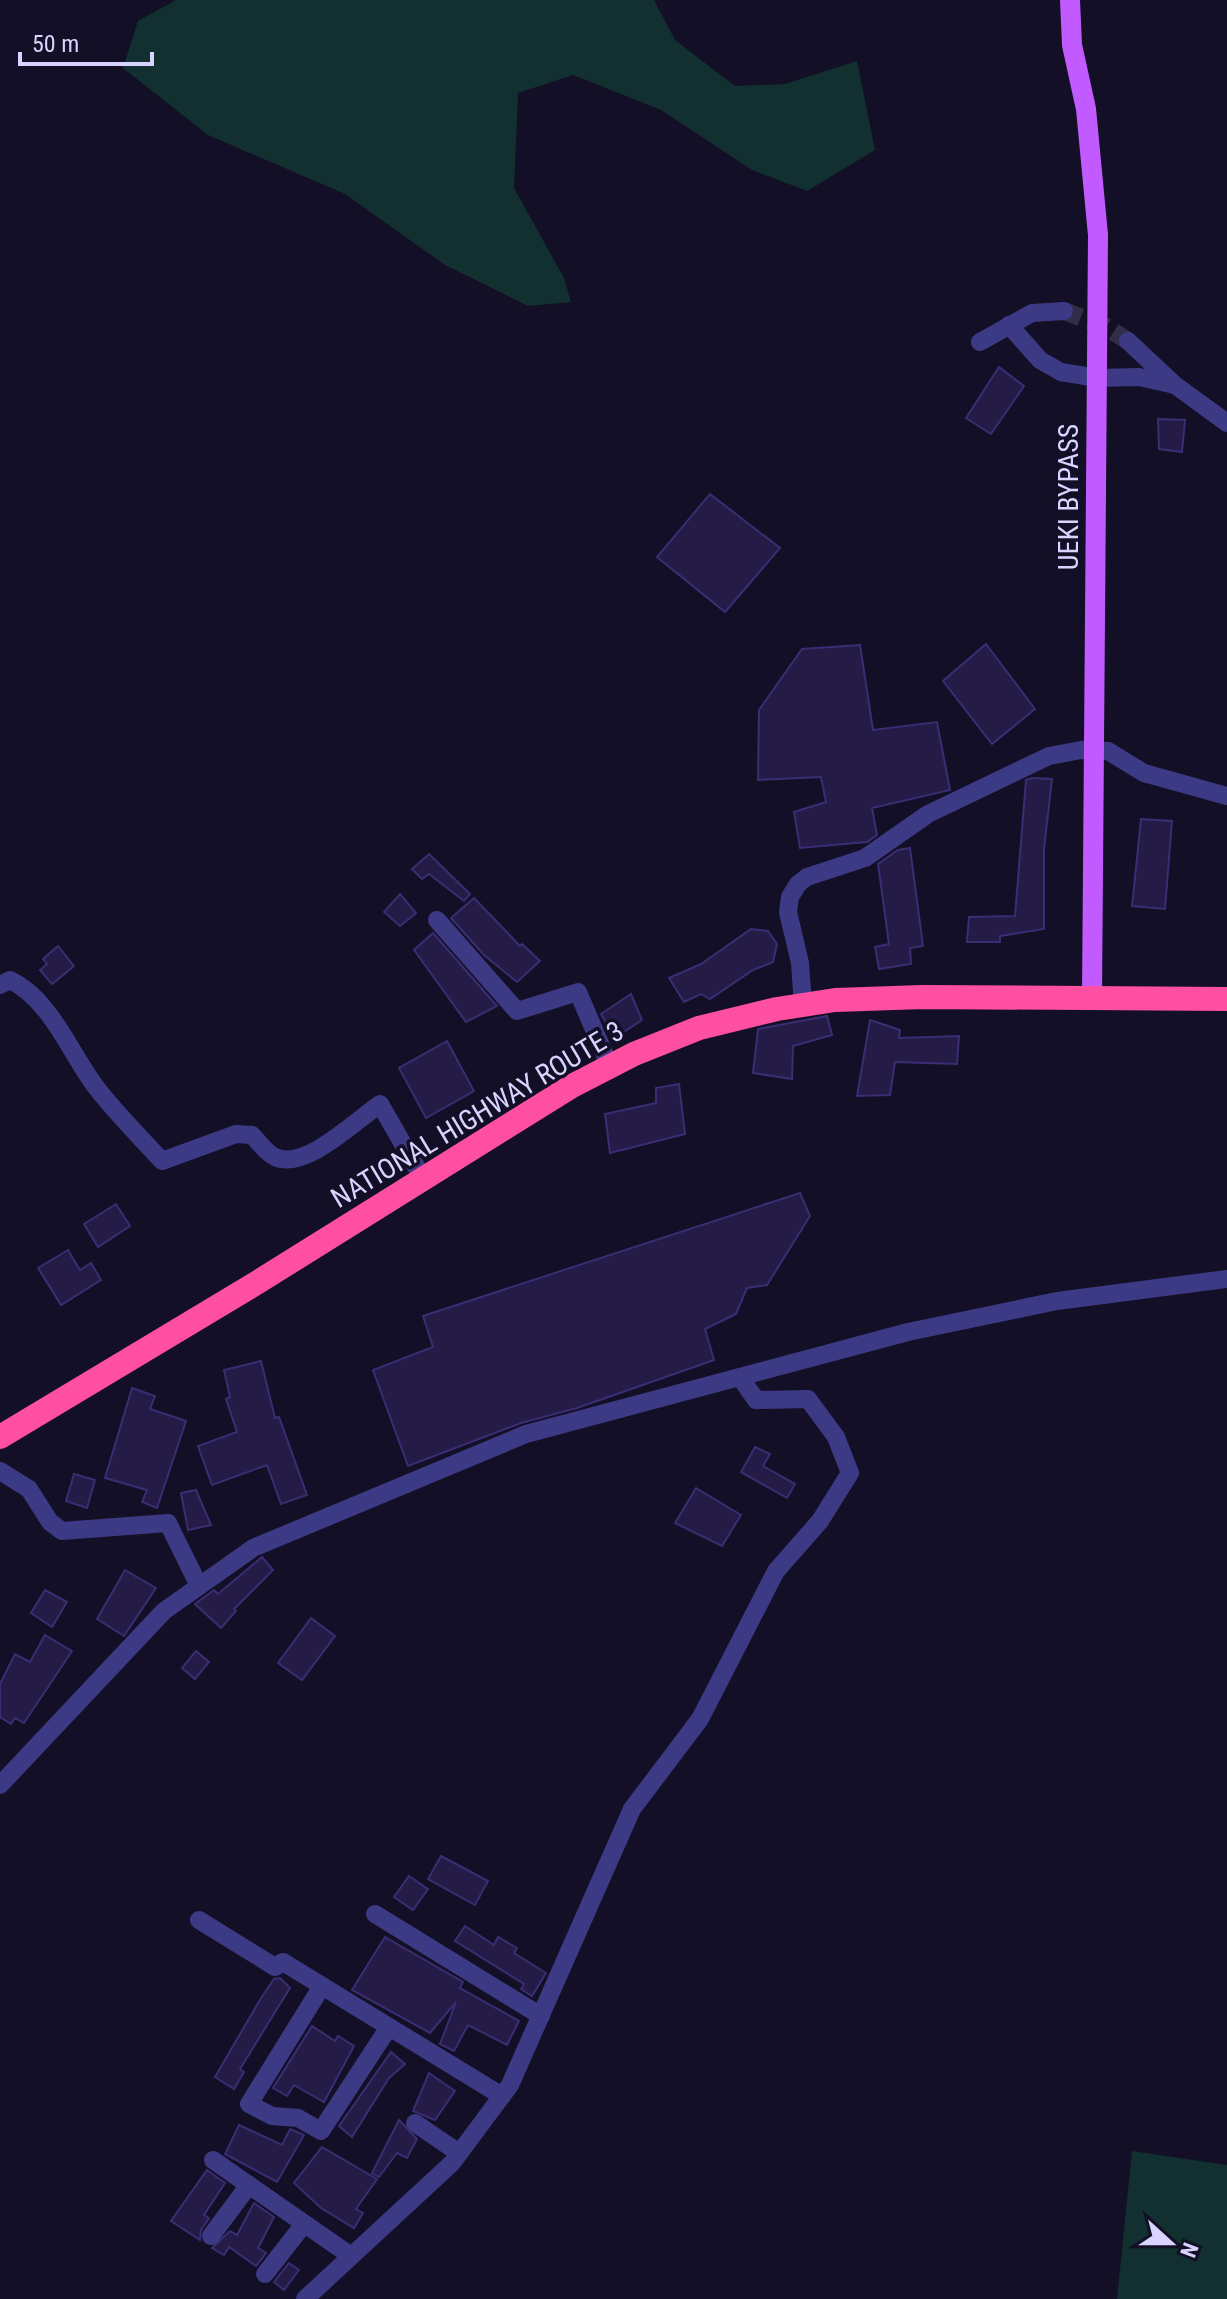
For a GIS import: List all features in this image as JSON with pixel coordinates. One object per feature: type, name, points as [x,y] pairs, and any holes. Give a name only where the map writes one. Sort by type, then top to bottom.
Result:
[{"type":"highway","name":"NATIONAL HIGHWAY ROUTE 3","points":[[0,1437],[258,1282],[422,1177],[610,1067],[699,1028],[803,1005],[923,997],[1227,999]]},
{"type":"main road","name":"UEKI BYPASS","points":[[1070,0],[1072,45],[1086,109],[1098,235],[1092,997]]},
{"type":"street","points":[[980,342],[1032,313],[1064,311]]},
{"type":"street","points":[[1009,325],[1040,360],[1061,372],[1097,378],[1139,377],[1175,385]]},
{"type":"street","points":[[1128,341],[1175,385],[1227,423]]},
{"type":"street","points":[[803,1005],[800,963],[788,912],[790,897],[807,877],[854,863],[928,814],[1049,756],[1094,749],[1108,751],[1144,773],[1227,796]]},
{"type":"street","points":[[437,920],[517,1011],[578,992],[610,1067]]},
{"type":"street","points":[[0,985],[10,980],[22,985],[44,1009],[98,1090],[162,1161],[236,1134],[252,1135],[272,1157],[290,1162],[308,1156],[380,1104],[422,1177]]},
{"type":"street","points":[[0,1785],[164,1611],[253,1548],[526,1434],[908,1332],[1057,1301],[1227,1279]]},
{"type":"street","points":[[305,2299],[459,2153],[502,2096],[541,2016],[632,1809],[700,1719],[776,1571],[820,1521],[850,1473],[836,1437],[808,1399],[756,1400],[740,1377]]},
{"type":"street","points":[[0,1471],[29,1489],[50,1522],[62,1531],[168,1523],[199,1586]]},
{"type":"street","points":[[375,1914],[541,2016]]},
{"type":"street","points":[[199,1920],[275,1967],[283,1962],[502,2096]]},
{"type":"street","points":[[322,1986],[249,2104],[272,2116],[298,2118],[321,2131],[389,2027]]},
{"type":"street","points":[[415,2123],[459,2153]]},
{"type":"street","points":[[213,2160],[351,2256]]},
{"type":"street","points":[[211,2236],[249,2185]]},
{"type":"street","points":[[265,2274],[304,2224]]},
{"type":"green space","points":[[176,0],[654,0],[675,40],[735,86],[785,84],[857,61],[875,150],[807,191],[752,170],[661,110],[573,75],[518,93],[514,188],[564,278],[571,302],[528,306],[445,265],[345,194],[208,135],[123,68],[138,21]]},
{"type":"green space","points":[[1132,2151],[1227,2165],[1227,2299],[1117,2299]]},
{"type":"building","points":[[999,367],[1024,386],[991,434],[966,418]]},
{"type":"building","points":[[1158,419],[1185,420],[1182,452],[1159,449]]},
{"type":"building","points":[[710,494],[780,548],[725,612],[657,557]]},
{"type":"building","points":[[986,644],[1035,709],[992,744],[943,681]]},
{"type":"building","points":[[860,645],[873,730],[937,722],[950,790],[872,808],[877,835],[867,842],[800,848],[794,812],[826,802],[821,777],[758,780],[759,710],[802,649]]},
{"type":"building","points":[[1052,779],[1044,849],[1044,929],[1000,936],[1000,942],[967,942],[969,917],[1015,916],[1026,780]]},
{"type":"building","points":[[1141,819],[1172,821],[1165,909],[1132,906]]},
{"type":"building","points":[[910,848],[923,946],[910,948],[911,964],[879,969],[875,947],[889,944],[878,864],[898,850]]},
{"type":"building","points":[[429,854],[470,894],[464,901],[429,874],[422,879],[412,869]]},
{"type":"building","points":[[400,894],[416,913],[400,926],[384,912]]},
{"type":"building","points":[[474,898],[520,946],[522,944],[540,961],[517,982],[484,955],[451,918]]},
{"type":"building","points":[[751,929],[768,931],[777,944],[773,962],[753,970],[710,999],[701,994],[684,1002],[669,978],[701,964]]},
{"type":"building","points":[[433,933],[497,1006],[466,1022],[414,950]]},
{"type":"building","points":[[58,946],[74,966],[52,984],[40,970],[47,964],[43,959]]},
{"type":"building","points":[[631,994],[642,1020],[615,1038],[601,1014]]},
{"type":"building","points":[[827,1016],[832,1035],[793,1046],[792,1079],[753,1073],[758,1029]]},
{"type":"building","points":[[870,1020],[900,1030],[899,1038],[959,1036],[957,1064],[895,1062],[890,1095],[857,1096]]},
{"type":"building","points":[[447,1041],[474,1091],[426,1118],[399,1068]]},
{"type":"building","points":[[679,1084],[685,1134],[610,1153],[605,1114],[656,1103],[656,1088]]},
{"type":"building","points":[[800,1193],[810,1216],[767,1285],[747,1288],[736,1314],[705,1329],[714,1360],[577,1408],[521,1423],[408,1466],[373,1370],[433,1347],[423,1316]]},
{"type":"building","points":[[116,1204],[130,1226],[98,1247],[84,1224]]},
{"type":"building","points":[[68,1250],[80,1270],[91,1263],[101,1280],[61,1305],[38,1268]]},
{"type":"building","points":[[261,1361],[275,1418],[279,1417],[307,1495],[281,1504],[267,1465],[212,1485],[198,1446],[237,1432],[226,1399],[230,1397],[224,1370]]},
{"type":"building","points":[[132,1388],[155,1396],[150,1409],[186,1421],[157,1508],[142,1502],[147,1490],[105,1478]]},
{"type":"building","points":[[755,1447],[770,1454],[763,1466],[795,1484],[787,1498],[741,1472]]},
{"type":"building","points":[[74,1474],[95,1480],[87,1508],[66,1501]]},
{"type":"building","points":[[696,1488],[741,1515],[722,1546],[675,1523]]},
{"type":"building","points":[[196,1490],[211,1525],[188,1530],[181,1493]]},
{"type":"building","points":[[262,1557],[273,1570],[234,1609],[236,1611],[221,1628],[195,1604],[214,1590],[218,1594]]},
{"type":"building","points":[[125,1570],[156,1588],[124,1636],[97,1619]]},
{"type":"building","points":[[45,1590],[67,1602],[52,1627],[31,1613]]},
{"type":"building","points":[[311,1618],[335,1636],[302,1680],[278,1663]]},
{"type":"building","points":[[45,1635],[72,1651],[24,1723],[15,1718],[11,1724],[0,1717],[0,1684],[15,1654],[30,1662]]},
{"type":"building","points":[[196,1651],[209,1662],[195,1679],[182,1668]]},
{"type":"building","points":[[441,1856],[488,1881],[475,1905],[428,1879]]},
{"type":"building","points":[[409,1876],[428,1889],[413,1910],[394,1897]]},
{"type":"building","points":[[465,1926],[494,1945],[498,1937],[517,1948],[514,1953],[546,1973],[532,1996],[521,1989],[524,1984],[455,1941]]},
{"type":"building","points":[[385,1937],[463,1982],[460,1988],[519,2021],[507,2045],[468,2025],[454,2051],[440,2044],[456,2002],[430,2033],[352,1990]]},
{"type":"building","points":[[280,1978],[290,1988],[240,2069],[244,2072],[234,2089],[215,2077],[261,1998],[274,1979]]},
{"type":"building","points":[[312,2026],[335,2041],[338,2036],[354,2046],[324,2102],[294,2085],[287,2096],[273,2088]]},
{"type":"building","points":[[391,2052],[405,2064],[389,2078],[352,2137],[339,2126]]},
{"type":"building","points":[[429,2073],[455,2091],[435,2120],[413,2111]]},
{"type":"building","points":[[399,2120],[417,2139],[407,2158],[397,2153],[379,2177],[372,2173]]},
{"type":"building","points":[[239,2125],[282,2145],[290,2129],[304,2135],[277,2182],[225,2154]]},
{"type":"building","points":[[322,2147],[377,2179],[356,2209],[363,2213],[354,2228],[321,2208],[294,2183]]},
{"type":"building","points":[[207,2170],[225,2183],[204,2215],[209,2218],[201,2230],[200,2240],[171,2221]]},
{"type":"building","points":[[254,2203],[274,2217],[258,2248],[266,2253],[256,2266],[229,2247],[224,2255],[212,2248],[230,2231],[237,2235]]},
{"type":"building","points":[[289,2263],[299,2270],[284,2290],[274,2282]]},
{"type":"tunnel","points":[[1064,311],[1106,327],[1128,341]]}]
